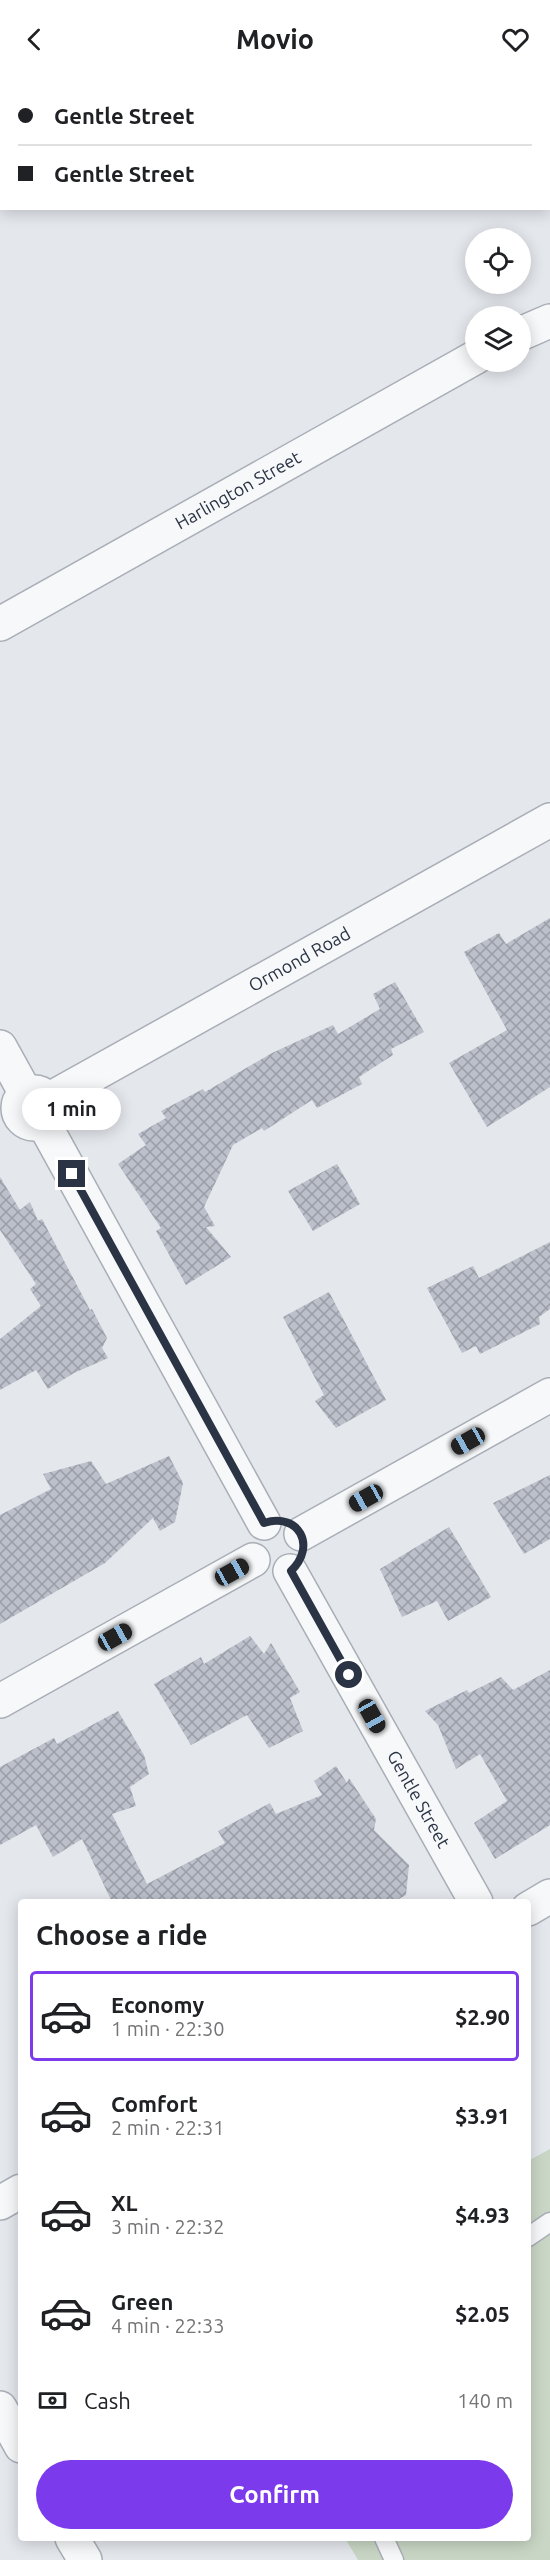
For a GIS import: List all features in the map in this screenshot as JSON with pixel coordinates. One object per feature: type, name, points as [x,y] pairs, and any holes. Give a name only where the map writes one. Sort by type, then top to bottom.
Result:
[{"type":"street","points":[[531,329],[550,321]]},
{"type":"street","name":"Harlington Street","points":[[0,624],[465,363]]},
{"type":"street","name":"Ormond Road","points":[[28,1112],[550,820]]},
{"type":"street","points":[[0,1047],[28,1112],[264,1523]]},
{"type":"street","points":[[301,1534],[550,1395]]},
{"type":"street","points":[[273,1520],[284,1521],[295,1526],[301,1534],[304,1550],[298,1564],[291,1571],[278,1574],[269,1573],[254,1560],[251,1543],[254,1534],[264,1523],[273,1520]]},
{"type":"street","points":[[0,1701],[254,1560]]},
{"type":"street","name":"Gentle Street","points":[[291,1571],[474,1899]]},
{"type":"street","points":[[531,1907],[550,1896]]},
{"type":"street","points":[[0,2203],[18,2194]]},
{"type":"street","points":[[0,2408],[18,2441]]},
{"type":"street","points":[[74,2541],[85,2560]]},
{"type":"lane","points":[[531,2235],[550,2222]]},
{"type":"lane","points":[[385,2541],[394,2560]]},
{"type":"green space","points":[[550,2149],[550,2560],[358,2560],[347,2541],[531,2541],[531,2159]]},
{"type":"building","points":[[550,918],[550,1087],[487,1127],[449,1063],[507,1030],[464,952],[499,933],[506,944]]},
{"type":"building","points":[[395,982],[424,1032],[391,1049],[393,1055],[359,1077],[362,1084],[317,1108],[312,1100],[264,1131],[262,1128],[233,1145],[204,1207],[215,1226],[206,1227],[231,1257],[186,1285],[156,1231],[161,1228],[118,1164],[146,1145],[138,1134],[166,1118],[161,1111],[203,1089],[205,1092],[272,1053],[333,1025],[338,1034],[380,1009],[373,994]]},
{"type":"building","points":[[337,1164],[360,1204],[313,1231],[288,1191]]},
{"type":"building","points":[[0,1177],[20,1210],[30,1202],[38,1221],[42,1219],[107,1338],[102,1348],[108,1358],[74,1373],[48,1389],[36,1370],[0,1390],[0,1339],[41,1306],[30,1289],[36,1284],[0,1230]]},
{"type":"building","points":[[550,1242],[550,1309],[539,1317],[540,1324],[480,1354],[476,1346],[462,1353],[427,1288],[473,1266],[479,1278]]},
{"type":"building","points":[[329,1292],[386,1400],[336,1428],[315,1401],[324,1395],[283,1317]]},
{"type":"building","points":[[169,1456],[183,1483],[175,1522],[160,1531],[153,1518],[105,1563],[0,1624],[0,1515],[51,1489],[43,1474],[91,1461],[106,1484]]},
{"type":"building","points":[[550,1475],[550,1539],[524,1554],[493,1503]]},
{"type":"building","points":[[449,1527],[491,1597],[448,1621],[437,1601],[402,1617],[380,1569]]},
{"type":"building","points":[[250,1636],[264,1654],[271,1643],[300,1692],[290,1698],[303,1731],[269,1748],[247,1715],[191,1745],[154,1684],[201,1657],[204,1664]]},
{"type":"building","points":[[550,1670],[550,1825],[495,1859],[474,1823],[507,1801],[480,1754],[456,1769],[438,1725],[425,1711],[467,1690],[469,1693],[501,1677],[513,1690]]},
{"type":"building","points":[[118,1711],[144,1755],[149,1774],[130,1787],[136,1806],[112,1814],[147,1884],[225,1843],[218,1831],[270,1803],[276,1814],[322,1795],[314,1781],[336,1766],[347,1783],[349,1778],[376,1819],[374,1830],[409,1865],[406,1895],[399,1899],[111,1899],[82,1839],[53,1857],[36,1825],[0,1845],[0,1767],[54,1738],[57,1744]]},
{"type":"route","points":[[72,1174],[264,1523],[273,1520],[284,1521],[295,1526],[301,1534],[304,1550],[298,1564],[291,1571],[349,1675]]}]
